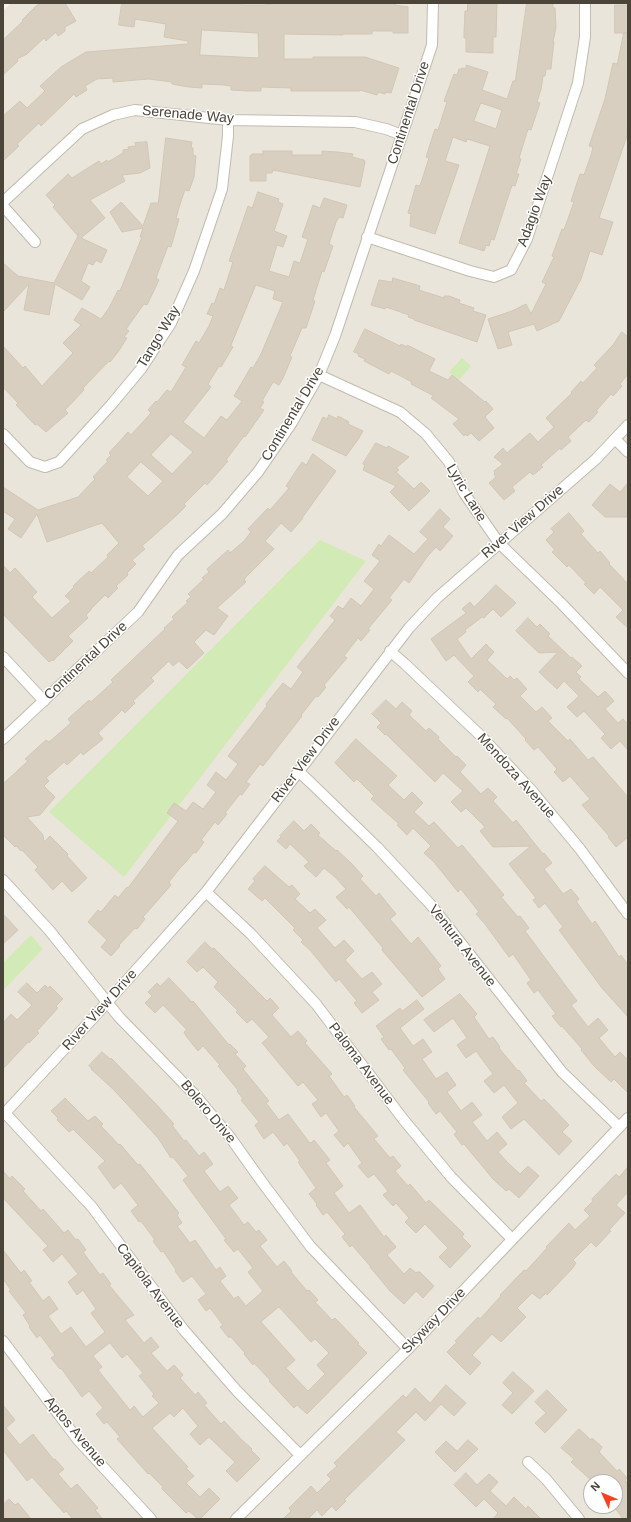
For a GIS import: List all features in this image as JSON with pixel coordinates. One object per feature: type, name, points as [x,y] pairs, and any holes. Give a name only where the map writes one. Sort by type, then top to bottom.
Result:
[{"type":"street","name":"Continental Drive","points":[[3,739],[138,612],[178,555],[222,514],[258,472],[291,424],[319,375],[335,336],[432,45],[433,3]]},
{"type":"street","name":"Adagio Way","points":[[367,237],[470,271],[494,277],[511,270],[527,239],[578,83],[585,37],[585,3]]},
{"type":"street","name":"Serenade Way","points":[[3,202],[82,129],[113,115],[135,110],[228,120],[355,122],[386,129],[402,135]]},
{"type":"street","name":"Tango Way","points":[[3,434],[30,462],[45,467],[59,462],[141,369],[171,324],[194,271],[222,189],[228,136],[228,120]]},
{"type":"street","points":[[3,206],[35,242]]},
{"type":"street","name":"Lyric Lane","points":[[319,375],[400,412],[426,434],[449,462],[464,493],[499,543],[561,603],[628,673]]},
{"type":"street","name":"River View Drive","points":[[4,1114],[108,1002],[206,892],[409,628],[437,598],[596,458],[628,425]]},
{"type":"street","points":[[615,439],[628,452]]},
{"type":"street","name":"Mendoza Avenue","points":[[390,651],[481,736],[532,792],[580,849],[628,914]]},
{"type":"street","points":[[3,657],[44,701]]},
{"type":"street","name":"Ventura Avenue","points":[[298,771],[377,847],[425,899],[562,1072],[619,1127]]},
{"type":"street","name":"Bolero Drive","points":[[3,880],[49,930],[119,1017],[195,1095],[220,1125],[310,1246],[408,1349]]},
{"type":"street","name":"Paloma Avenue","points":[[206,892],[251,934],[316,1004],[403,1119],[450,1176],[512,1239]]},
{"type":"street","name":"Capitola Avenue","points":[[4,1114],[92,1206],[183,1329],[237,1391],[300,1455]]},
{"type":"street","name":"Skyway Drive","points":[[236,1519],[408,1349],[628,1118]]},
{"type":"street","name":"Aptos Avenue","points":[[3,1341],[78,1440],[151,1519]]},
{"type":"street","points":[[528,1462],[580,1519]]},
{"type":"shaded area","points":[[11,3],[628,3],[628,1519],[3,1519],[3,991],[43,949],[31,936],[3,963],[3,11]]},
{"type":"green space","points":[[462,358],[471,366],[459,380],[449,372]]},
{"type":"green space","points":[[320,540],[366,561],[124,877],[49,812]]},
{"type":"green space","points":[[31,935],[43,949],[3,991],[3,963]]},
{"type":"building","points":[[42,3],[65,3],[76,21],[65,27],[65,31],[58,36],[56,32],[46,41],[44,38],[27,54],[17,59],[18,61],[3,75],[3,40],[36,6]]},
{"type":"building","points":[[122,3],[242,3],[242,5],[263,5],[273,4],[272,3],[395,3],[395,5],[408,7],[408,33],[372,31],[372,34],[343,35],[284,34],[284,59],[313,59],[313,57],[365,57],[399,68],[391,93],[386,92],[385,94],[378,92],[377,95],[360,90],[291,91],[291,88],[261,87],[261,91],[248,91],[231,90],[231,86],[224,85],[202,84],[202,88],[189,87],[172,84],[172,82],[149,79],[113,82],[113,78],[97,79],[85,86],[87,90],[76,97],[74,94],[41,126],[39,123],[17,144],[19,146],[3,161],[3,116],[20,101],[27,108],[45,91],[40,86],[61,67],[86,52],[188,44],[188,41],[164,37],[166,24],[135,19],[134,27],[119,25]],"holes":[[[202,30],[258,33],[259,58],[200,55]]]},
{"type":"building","points":[[468,3],[497,3],[496,37],[493,37],[493,53],[466,52],[466,38],[464,38],[464,32],[465,11],[467,11]]},
{"type":"building","points":[[527,3],[553,3],[553,8],[555,8],[556,27],[553,42],[551,69],[546,69],[545,76],[543,76],[537,102],[540,103],[531,130],[528,129],[519,158],[521,159],[516,174],[519,174],[515,186],[512,185],[494,240],[491,239],[489,246],[486,245],[484,251],[459,243],[490,146],[467,139],[466,142],[453,137],[445,161],[459,165],[435,234],[410,226],[411,214],[408,213],[416,185],[420,186],[429,158],[426,157],[435,129],[438,130],[447,102],[444,101],[454,74],[457,75],[459,69],[466,69],[466,65],[488,72],[482,90],[507,99],[513,81],[515,81]],"holes":[[[481,103],[502,110],[496,129],[474,121]]]},
{"type":"building","points":[[615,5],[628,5],[628,33],[615,33]]},
{"type":"building","points":[[624,33],[628,34],[628,133],[599,218],[613,222],[602,255],[590,251],[581,279],[559,321],[537,331],[534,324],[508,332],[512,345],[498,349],[488,319],[512,311],[526,304],[531,314],[546,284],[542,282],[554,257],[552,256],[562,229],[564,230],[574,202],[571,201],[580,174],[584,175],[591,155],[593,147],[589,146],[605,99],[613,63],[617,64]]},
{"type":"building","points":[[166,138],[192,142],[191,148],[193,148],[193,155],[196,156],[194,177],[189,191],[185,190],[181,201],[176,218],[179,219],[171,247],[168,246],[156,278],[159,280],[147,305],[144,304],[126,329],[129,331],[124,337],[127,338],[118,352],[110,362],[109,361],[83,388],[84,390],[65,410],[68,413],[46,432],[37,424],[35,425],[16,405],[18,403],[3,387],[3,346],[23,368],[25,366],[42,386],[73,353],[63,343],[81,325],[74,320],[82,308],[101,319],[109,308],[118,290],[120,291],[142,237],[140,237],[143,228],[122,232],[110,212],[121,202],[143,226],[151,203],[158,203]]},
{"type":"building","points":[[147,142],[150,168],[140,173],[122,175],[125,181],[90,200],[105,218],[81,238],[107,250],[101,263],[96,260],[93,265],[88,263],[81,281],[90,287],[82,300],[55,284],[49,315],[24,310],[29,284],[3,312],[3,263],[18,276],[54,283],[78,236],[53,207],[55,205],[46,195],[68,174],[72,178],[99,161],[101,164],[107,160],[108,162],[123,153],[123,150],[129,149],[128,147],[136,146],[135,143]]},
{"type":"building","points":[[263,151],[292,151],[292,155],[322,155],[322,151],[353,154],[352,157],[364,160],[365,162],[360,187],[273,170],[272,173],[266,173],[266,181],[250,181],[250,156],[252,154],[263,154]]},
{"type":"building","points":[[258,192],[279,199],[278,202],[283,204],[274,231],[287,236],[283,247],[277,245],[269,271],[289,277],[294,261],[300,263],[308,239],[302,237],[313,205],[320,208],[324,198],[347,205],[343,218],[339,217],[336,222],[329,244],[333,246],[324,272],[322,271],[313,300],[315,301],[306,328],[302,328],[290,356],[292,357],[279,385],[273,382],[262,401],[264,402],[260,408],[264,410],[245,437],[244,436],[226,460],[228,461],[207,485],[205,483],[184,504],[186,506],[177,515],[142,546],[145,549],[132,560],[136,564],[127,573],[128,575],[116,586],[118,588],[108,598],[105,595],[91,609],[86,615],[88,618],[68,636],[73,641],[53,661],[52,660],[49,662],[3,614],[3,565],[10,573],[15,568],[37,592],[32,597],[52,618],[71,601],[65,596],[74,587],[73,586],[89,571],[91,573],[108,557],[107,555],[119,543],[102,523],[47,542],[37,514],[21,538],[8,529],[15,519],[3,511],[3,487],[38,510],[78,497],[95,479],[93,477],[108,461],[106,460],[111,455],[109,453],[128,432],[131,435],[151,413],[148,410],[167,390],[171,392],[186,367],[182,365],[196,341],[199,343],[209,326],[213,316],[207,314],[212,303],[214,304],[220,288],[224,290],[233,262],[229,261],[248,206],[252,208]],"holes":[[[256,285],[275,291],[273,299],[283,302],[261,354],[253,368],[251,367],[234,396],[242,401],[227,420],[221,416],[204,438],[183,422],[211,387],[208,384],[219,366],[221,367],[233,347],[231,346]],[[171,434],[193,452],[172,474],[151,455]],[[141,462],[163,481],[148,496],[127,477]]]},
{"type":"building","points":[[393,278],[420,286],[419,290],[444,298],[444,296],[449,296],[460,300],[459,303],[474,308],[473,311],[486,315],[477,342],[414,320],[408,317],[409,315],[386,307],[385,309],[371,305],[379,280],[392,282]]},
{"type":"building","points":[[365,329],[400,346],[401,344],[407,347],[407,345],[435,359],[429,371],[448,380],[452,375],[485,402],[486,401],[493,409],[485,417],[494,428],[479,441],[471,433],[467,436],[465,434],[464,436],[453,424],[459,419],[431,398],[434,396],[391,371],[389,374],[364,361],[365,359],[358,356],[359,354],[354,352]]},
{"type":"building","points":[[622,332],[628,337],[628,374],[620,384],[622,386],[613,396],[611,394],[596,411],[598,412],[589,422],[586,420],[568,437],[571,441],[561,450],[560,448],[541,465],[543,467],[533,475],[530,472],[512,487],[515,491],[504,500],[489,483],[496,477],[494,471],[503,464],[494,457],[503,448],[507,453],[530,433],[538,442],[554,427],[546,418],[572,393],[571,392],[581,381],[583,383],[597,368],[594,365],[613,345]]},
{"type":"building","points":[[329,415],[337,419],[338,416],[349,422],[348,424],[363,431],[346,456],[312,440],[323,417],[327,419]]},
{"type":"building","points":[[376,443],[387,448],[388,446],[409,457],[396,468],[399,470],[396,472],[414,489],[421,482],[430,491],[409,511],[390,492],[396,486],[363,470],[365,465],[363,464]]},
{"type":"building","points":[[313,454],[336,471],[303,518],[291,532],[281,523],[265,541],[274,549],[244,579],[246,582],[217,608],[228,616],[214,635],[206,630],[194,642],[204,653],[187,669],[179,661],[173,666],[169,661],[151,678],[154,681],[133,701],[135,703],[125,713],[122,710],[98,733],[103,739],[83,755],[81,752],[67,765],[64,762],[46,778],[49,781],[44,786],[55,797],[40,815],[27,817],[43,835],[44,842],[50,836],[68,854],[67,856],[87,878],[72,892],[62,881],[53,890],[35,870],[38,867],[22,850],[21,851],[16,846],[15,847],[3,835],[3,784],[28,761],[25,759],[46,740],[49,742],[71,723],[68,719],[89,700],[91,702],[113,682],[111,680],[165,629],[164,628],[174,619],[172,617],[188,602],[186,601],[191,597],[188,594],[204,579],[202,578],[209,572],[207,569],[228,550],[230,553],[244,541],[251,532],[248,529],[268,508],[270,510],[289,488],[286,486],[302,462],[306,465]]},
{"type":"building","points":[[628,483],[628,517],[605,517],[592,505],[610,484],[620,492]]},
{"type":"building","points":[[440,509],[450,519],[443,527],[453,536],[440,551],[436,547],[427,557],[409,583],[404,579],[389,598],[392,600],[368,629],[370,630],[361,641],[358,638],[344,656],[347,658],[324,685],[326,687],[318,697],[316,696],[263,766],[260,764],[246,782],[250,784],[242,795],[240,794],[225,813],[227,814],[218,825],[215,822],[201,840],[204,842],[196,853],[194,852],[180,868],[169,882],[171,885],[143,917],[145,919],[137,929],[135,928],[119,945],[120,946],[111,956],[101,947],[107,940],[88,922],[98,910],[101,912],[115,895],[118,898],[127,887],[128,888],[178,821],[167,813],[174,803],[186,811],[193,802],[203,809],[216,792],[207,785],[216,772],[226,780],[238,764],[228,756],[283,683],[291,689],[303,672],[297,667],[335,620],[330,616],[338,606],[343,609],[351,598],[361,606],[374,589],[364,581],[380,561],[372,555],[379,544],[381,546],[389,535],[414,554],[428,539],[420,532]]},
{"type":"building","points":[[569,513],[584,531],[581,534],[598,553],[600,551],[610,563],[609,564],[628,584],[628,628],[616,617],[623,610],[600,587],[594,594],[569,565],[567,567],[552,552],[555,550],[546,540],[554,532],[551,529]]},
{"type":"building","points":[[496,585],[516,603],[501,617],[493,609],[484,618],[482,617],[465,630],[466,632],[457,639],[471,659],[486,644],[494,652],[487,660],[507,679],[510,676],[514,680],[517,678],[527,689],[520,696],[536,712],[542,707],[552,718],[548,721],[568,741],[570,739],[588,760],[593,757],[628,797],[628,837],[616,847],[608,837],[609,836],[582,805],[590,799],[570,776],[563,782],[554,772],[557,769],[538,747],[534,750],[507,718],[506,719],[493,707],[496,704],[480,689],[478,692],[468,682],[474,676],[454,655],[446,661],[431,639],[466,613],[462,609],[470,602],[474,607]]},
{"type":"building","points":[[528,618],[537,627],[540,624],[550,634],[548,636],[571,658],[572,657],[582,666],[576,672],[581,677],[579,679],[598,697],[605,691],[614,701],[605,709],[618,723],[623,719],[628,724],[628,750],[620,741],[611,749],[601,738],[605,734],[584,711],[577,717],[567,707],[579,696],[564,681],[557,689],[539,672],[558,652],[539,653],[516,631]]},
{"type":"building","points":[[386,700],[396,709],[402,702],[412,711],[409,715],[426,731],[429,728],[439,737],[438,739],[466,765],[460,772],[481,794],[488,788],[497,797],[493,801],[513,823],[516,820],[552,863],[544,869],[563,894],[571,889],[579,899],[576,901],[592,924],[595,921],[619,957],[621,955],[628,965],[628,1017],[602,988],[559,930],[563,927],[545,903],[539,908],[533,900],[536,898],[509,864],[531,846],[493,847],[480,831],[485,827],[466,808],[461,812],[451,802],[463,791],[443,773],[435,782],[377,727],[381,723],[372,714]]},
{"type":"building","points":[[356,739],[397,776],[388,785],[404,800],[412,792],[423,803],[414,812],[429,826],[434,822],[458,848],[462,845],[504,895],[501,897],[518,917],[520,916],[529,928],[525,931],[577,1001],[571,1005],[588,1027],[598,1018],[608,1030],[599,1038],[615,1057],[620,1052],[628,1060],[628,1093],[614,1079],[611,1082],[594,1066],[581,1050],[582,1049],[552,1016],[556,1014],[538,990],[534,993],[527,983],[531,980],[513,954],[509,957],[476,914],[479,912],[461,889],[458,892],[434,862],[424,853],[431,846],[413,828],[407,835],[397,825],[399,824],[371,799],[374,796],[357,779],[354,782],[335,763]]},
{"type":"building","points":[[294,821],[304,831],[311,824],[320,833],[318,835],[352,864],[363,876],[360,879],[376,896],[379,893],[396,914],[390,919],[411,944],[418,937],[427,948],[441,966],[438,969],[445,979],[422,997],[382,950],[383,948],[349,907],[347,909],[336,897],[346,889],[335,877],[324,868],[316,877],[304,866],[309,862],[290,844],[286,849],[277,841]]},
{"type":"building","points":[[265,866],[289,887],[292,885],[300,894],[295,899],[310,913],[315,909],[326,920],[317,928],[335,948],[344,940],[354,951],[345,960],[362,979],[372,972],[382,984],[372,992],[379,1000],[362,1013],[354,1003],[357,1001],[339,979],[336,982],[310,950],[301,942],[303,940],[293,930],[295,928],[265,898],[262,901],[248,889],[255,881],[253,879]]},
{"type":"building","points":[[3,914],[18,930],[3,944]]},
{"type":"building","points":[[205,942],[212,949],[214,948],[267,1001],[270,998],[279,1008],[272,1015],[291,1037],[298,1031],[307,1041],[305,1043],[332,1074],[329,1076],[344,1097],[347,1095],[355,1106],[354,1107],[378,1136],[374,1139],[390,1158],[393,1156],[401,1166],[395,1171],[408,1186],[410,1184],[426,1203],[429,1200],[464,1234],[462,1237],[471,1246],[450,1268],[439,1257],[448,1248],[425,1224],[416,1233],[405,1222],[409,1218],[396,1203],[393,1206],[383,1195],[388,1191],[374,1174],[368,1178],[358,1166],[362,1163],[348,1143],[344,1147],[334,1135],[339,1131],[326,1113],[321,1117],[312,1104],[318,1100],[303,1082],[298,1086],[262,1043],[269,1037],[252,1019],[247,1023],[236,1012],[238,1011],[214,987],[218,982],[203,967],[197,972],[187,962]]},
{"type":"building","points":[[169,978],[192,1002],[193,1001],[229,1045],[230,1044],[238,1052],[235,1054],[246,1066],[243,1069],[269,1101],[266,1103],[279,1120],[288,1114],[309,1142],[311,1143],[314,1140],[330,1160],[326,1163],[343,1186],[334,1193],[349,1213],[360,1205],[384,1237],[386,1235],[396,1247],[387,1255],[404,1274],[410,1268],[416,1273],[420,1272],[434,1286],[423,1298],[416,1291],[404,1304],[390,1291],[352,1245],[350,1247],[342,1237],[345,1234],[327,1212],[323,1215],[316,1205],[317,1204],[309,1194],[316,1188],[287,1143],[284,1146],[273,1132],[264,1139],[255,1125],[259,1122],[241,1100],[243,1099],[237,1091],[238,1090],[218,1066],[220,1065],[203,1046],[198,1051],[186,1036],[184,1032],[187,1030],[163,1005],[155,1013],[145,1003],[152,996],[148,992],[157,983],[160,986]]},
{"type":"building","points":[[27,983],[37,993],[45,985],[48,988],[50,986],[63,999],[56,1006],[58,1008],[37,1031],[39,1033],[29,1043],[28,1042],[3,1069],[3,1023],[11,1014],[17,1020],[32,1005],[18,992]]},
{"type":"building","points":[[460,994],[477,1014],[474,1017],[489,1039],[493,1037],[500,1047],[499,1048],[527,1081],[524,1083],[541,1101],[544,1099],[569,1125],[562,1132],[572,1141],[559,1155],[524,1119],[511,1129],[502,1117],[518,1103],[504,1085],[494,1093],[484,1081],[493,1074],[476,1051],[466,1058],[457,1045],[467,1038],[453,1018],[434,1032],[424,1020]]},
{"type":"building","points":[[417,1000],[424,1009],[400,1028],[413,1046],[423,1039],[432,1052],[422,1059],[436,1079],[447,1072],[456,1085],[447,1092],[461,1111],[472,1102],[482,1115],[472,1122],[487,1141],[497,1132],[507,1144],[498,1152],[507,1162],[520,1174],[528,1166],[539,1176],[519,1198],[509,1189],[506,1191],[493,1179],[464,1144],[462,1145],[454,1134],[457,1132],[440,1111],[436,1114],[428,1103],[429,1102],[403,1070],[405,1068],[391,1049],[389,1050],[381,1039],[384,1037],[376,1026],[400,1008],[402,1011]]},
{"type":"building","points":[[102,1052],[110,1059],[111,1058],[174,1124],[172,1125],[184,1141],[186,1140],[199,1156],[204,1152],[213,1164],[204,1171],[220,1192],[228,1186],[238,1198],[229,1205],[244,1225],[248,1222],[256,1232],[259,1230],[267,1240],[260,1246],[277,1267],[284,1261],[307,1291],[309,1290],[318,1300],[315,1302],[332,1320],[335,1318],[367,1353],[307,1414],[297,1405],[294,1408],[254,1363],[253,1365],[230,1336],[229,1338],[220,1327],[223,1325],[210,1308],[206,1311],[198,1300],[206,1294],[192,1276],[183,1282],[163,1251],[161,1252],[153,1241],[155,1240],[141,1221],[139,1222],[131,1211],[138,1205],[121,1183],[114,1189],[98,1167],[105,1161],[73,1129],[69,1132],[57,1120],[58,1118],[51,1111],[65,1098],[88,1121],[95,1116],[103,1124],[101,1126],[119,1145],[120,1144],[138,1165],[140,1164],[179,1213],[177,1215],[182,1223],[177,1226],[190,1243],[195,1240],[216,1270],[220,1267],[226,1276],[220,1281],[234,1299],[238,1296],[246,1306],[263,1291],[248,1272],[253,1268],[238,1249],[234,1252],[224,1240],[226,1239],[183,1180],[188,1176],[173,1157],[171,1158],[158,1138],[114,1090],[89,1066]],"holes":[[[279,1307],[311,1342],[315,1339],[329,1353],[317,1365],[325,1374],[308,1391],[286,1368],[295,1360],[261,1322]]]},
{"type":"building","points":[[628,1167],[628,1192],[616,1205],[625,1213],[596,1247],[591,1242],[573,1260],[576,1263],[572,1269],[547,1295],[546,1293],[540,1299],[532,1293],[517,1308],[526,1317],[501,1342],[492,1334],[472,1355],[481,1363],[470,1375],[447,1352],[457,1342],[455,1341],[478,1317],[480,1319],[501,1296],[500,1295],[524,1270],[526,1271],[569,1223],[575,1230],[590,1216],[584,1210],[593,1201],[592,1199],[616,1174],[619,1177]]},
{"type":"building","points":[[3,1171],[10,1179],[12,1176],[25,1189],[23,1191],[41,1211],[43,1209],[64,1233],[68,1230],[76,1240],[78,1239],[86,1250],[83,1252],[100,1275],[103,1273],[111,1284],[109,1285],[134,1315],[125,1320],[144,1343],[151,1337],[159,1347],[151,1353],[167,1371],[174,1365],[183,1375],[180,1378],[195,1395],[198,1392],[207,1403],[204,1405],[221,1424],[224,1421],[260,1459],[237,1482],[226,1471],[235,1462],[209,1437],[200,1445],[190,1434],[198,1426],[183,1408],[174,1417],[170,1413],[152,1428],[188,1467],[186,1468],[194,1476],[186,1483],[200,1497],[209,1488],[220,1499],[200,1519],[189,1511],[186,1513],[162,1489],[163,1487],[149,1473],[148,1474],[117,1439],[120,1437],[107,1422],[104,1424],[96,1414],[103,1408],[89,1391],[82,1397],[61,1368],[60,1369],[51,1358],[55,1355],[40,1335],[37,1338],[29,1327],[30,1326],[23,1315],[26,1313],[9,1291],[11,1290],[3,1279],[3,1250],[21,1273],[24,1270],[32,1281],[29,1282],[43,1301],[49,1296],[58,1309],[48,1316],[61,1334],[71,1327],[86,1347],[105,1332],[91,1313],[96,1309],[83,1290],[77,1295],[68,1282],[78,1274],[62,1254],[53,1262],[43,1250],[48,1246],[3,1198]],"holes":[[[110,1343],[122,1358],[127,1354],[143,1373],[139,1376],[154,1394],[152,1396],[159,1403],[143,1417],[134,1406],[130,1410],[98,1370],[102,1367],[93,1356]]]},
{"type":"building","points":[[513,1372],[534,1391],[512,1414],[502,1405],[513,1393],[503,1383]]},
{"type":"building","points":[[446,1385],[466,1403],[454,1416],[441,1404],[425,1421],[416,1412],[396,1432],[405,1440],[344,1500],[346,1501],[336,1511],[332,1506],[322,1516],[317,1510],[308,1519],[283,1519],[291,1511],[289,1508],[311,1486],[317,1493],[331,1479],[327,1475],[337,1466],[334,1463],[403,1395],[406,1398],[415,1388],[430,1403]]},
{"type":"building","points":[[547,1390],[567,1410],[545,1433],[535,1423],[546,1413],[535,1402]]},
{"type":"building","points":[[3,1405],[15,1420],[6,1428],[20,1445],[33,1434],[54,1460],[55,1459],[64,1469],[58,1474],[71,1489],[77,1484],[98,1508],[95,1510],[103,1519],[73,1519],[66,1511],[64,1513],[32,1477],[27,1481],[3,1450]]},
{"type":"building","points":[[579,1429],[591,1440],[592,1438],[602,1447],[599,1452],[617,1471],[619,1469],[627,1478],[625,1480],[627,1482],[625,1482],[628,1485],[628,1519],[623,1519],[619,1514],[623,1514],[623,1474],[584,1474],[571,1462],[574,1459],[561,1448]]},
{"type":"building","points":[[468,1440],[478,1449],[455,1472],[435,1452],[446,1441],[457,1451]]},
{"type":"building","points":[[466,1473],[477,1485],[489,1474],[498,1482],[490,1491],[506,1506],[514,1497],[526,1509],[528,1506],[541,1519],[493,1519],[498,1513],[484,1499],[476,1507],[454,1485]]},
{"type":"building","points":[[9,1499],[15,1505],[18,1503],[31,1519],[3,1519],[3,1505]]}]
